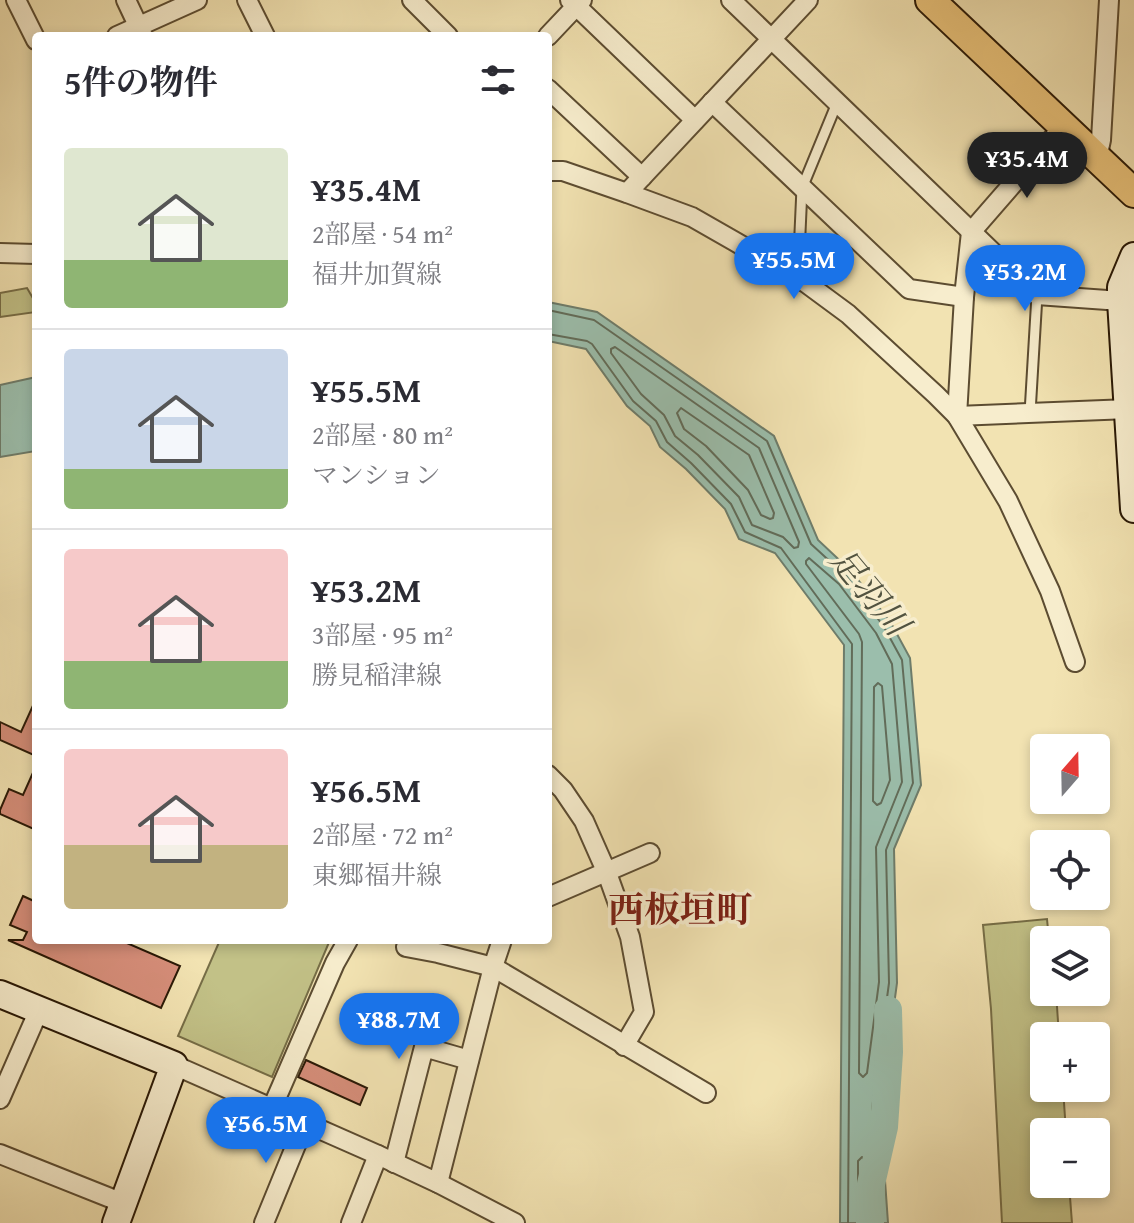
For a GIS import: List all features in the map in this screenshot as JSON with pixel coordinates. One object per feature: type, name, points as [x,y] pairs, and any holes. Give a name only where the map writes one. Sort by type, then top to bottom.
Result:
[{"type":"main road","points":[[930,0],[1134,193]]},
{"type":"main road","points":[[1134,256],[1121,287],[1132,409],[1134,509]]},
{"type":"main road","points":[[0,994],[174,1065],[120,1213]]},
{"type":"street","points":[[16,0],[32,32]]},
{"type":"street","points":[[126,0],[141,31],[197,0]]},
{"type":"street","points":[[247,0],[263,32]]},
{"type":"street","points":[[412,0],[444,32]]},
{"type":"street","points":[[731,0],[1037,295],[1121,301]]},
{"type":"street","points":[[627,193],[808,0]]},
{"type":"street","points":[[1097,159],[1101,140],[1109,0]]},
{"type":"street","points":[[551,32],[576,2],[695,120]]},
{"type":"street","points":[[552,93],[642,177]]},
{"type":"street","points":[[712,102],[909,289],[964,297]]},
{"type":"street","points":[[957,416],[971,232],[1052,139]]},
{"type":"street","points":[[552,171],[563,171],[692,217],[798,279],[848,314],[957,416],[1008,501],[1050,591],[1075,662]]},
{"type":"street","points":[[0,253],[32,254]]},
{"type":"street","points":[[957,416],[1132,409]]},
{"type":"street","points":[[552,779],[584,821],[630,937],[644,1012],[624,1046]]},
{"type":"street","points":[[552,895],[650,853]]},
{"type":"street","points":[[272,1108],[346,944]]},
{"type":"street","points":[[438,1183],[501,944]]},
{"type":"street","points":[[406,947],[440,946],[493,967],[706,1093]]},
{"type":"street","points":[[0,1099],[39,1010]]},
{"type":"street","points":[[351,1223],[386,1159],[424,1047],[469,1060]]},
{"type":"street","points":[[174,1065],[438,1183],[506,1220]]},
{"type":"street","points":[[264,1223],[305,1123]]},
{"type":"street","points":[[0,1154],[120,1213]]},
{"type":"lane","points":[[798,279],[802,188],[837,103]]},
{"type":"lane","points":[[1030,413],[1037,295]]},
{"type":"shaded area","points":[[27,288],[32,297],[32,313],[0,317],[0,293]]},
{"type":"shaded area","points":[[1047,919],[1048,926],[1030,926],[1030,1006],[1057,1006],[1058,1022],[1030,1022],[1030,1102],[1064,1102],[1065,1118],[1030,1118],[1030,1198],[1070,1198],[1072,1223],[1002,1223],[991,1009],[983,925]]},
{"type":"shaded area","points":[[218,944],[328,944],[272,1077],[178,1036]]},
{"type":"water","points":[[552,303],[597,312],[774,436],[818,540],[852,572],[891,623],[910,658],[921,785],[894,849],[897,983],[880,1109],[888,1223],[840,1223],[844,645],[775,553],[739,539],[725,509],[660,447],[650,426],[627,406],[586,349],[552,342]]},
{"type":"water","points":[[32,378],[32,452],[0,457],[0,385]]},
{"type":"building","points":[[32,708],[32,754],[0,740],[0,722],[21,732]]},
{"type":"building","points":[[32,775],[32,828],[0,814],[9,789],[23,795]]},
{"type":"building","points":[[23,896],[32,900],[32,944],[129,944],[180,966],[161,1008],[8,940],[23,940],[27,932],[10,925]]},
{"type":"building","points":[[306,1060],[367,1088],[360,1105],[298,1077]]},
{"type":"waterway","name":"足羽川","points":[[870,1223],[871,1184],[884,1127],[889,1052],[888,1010]]},
{"type":"district","name":"西板垣町","points":[[680,908]]}]
